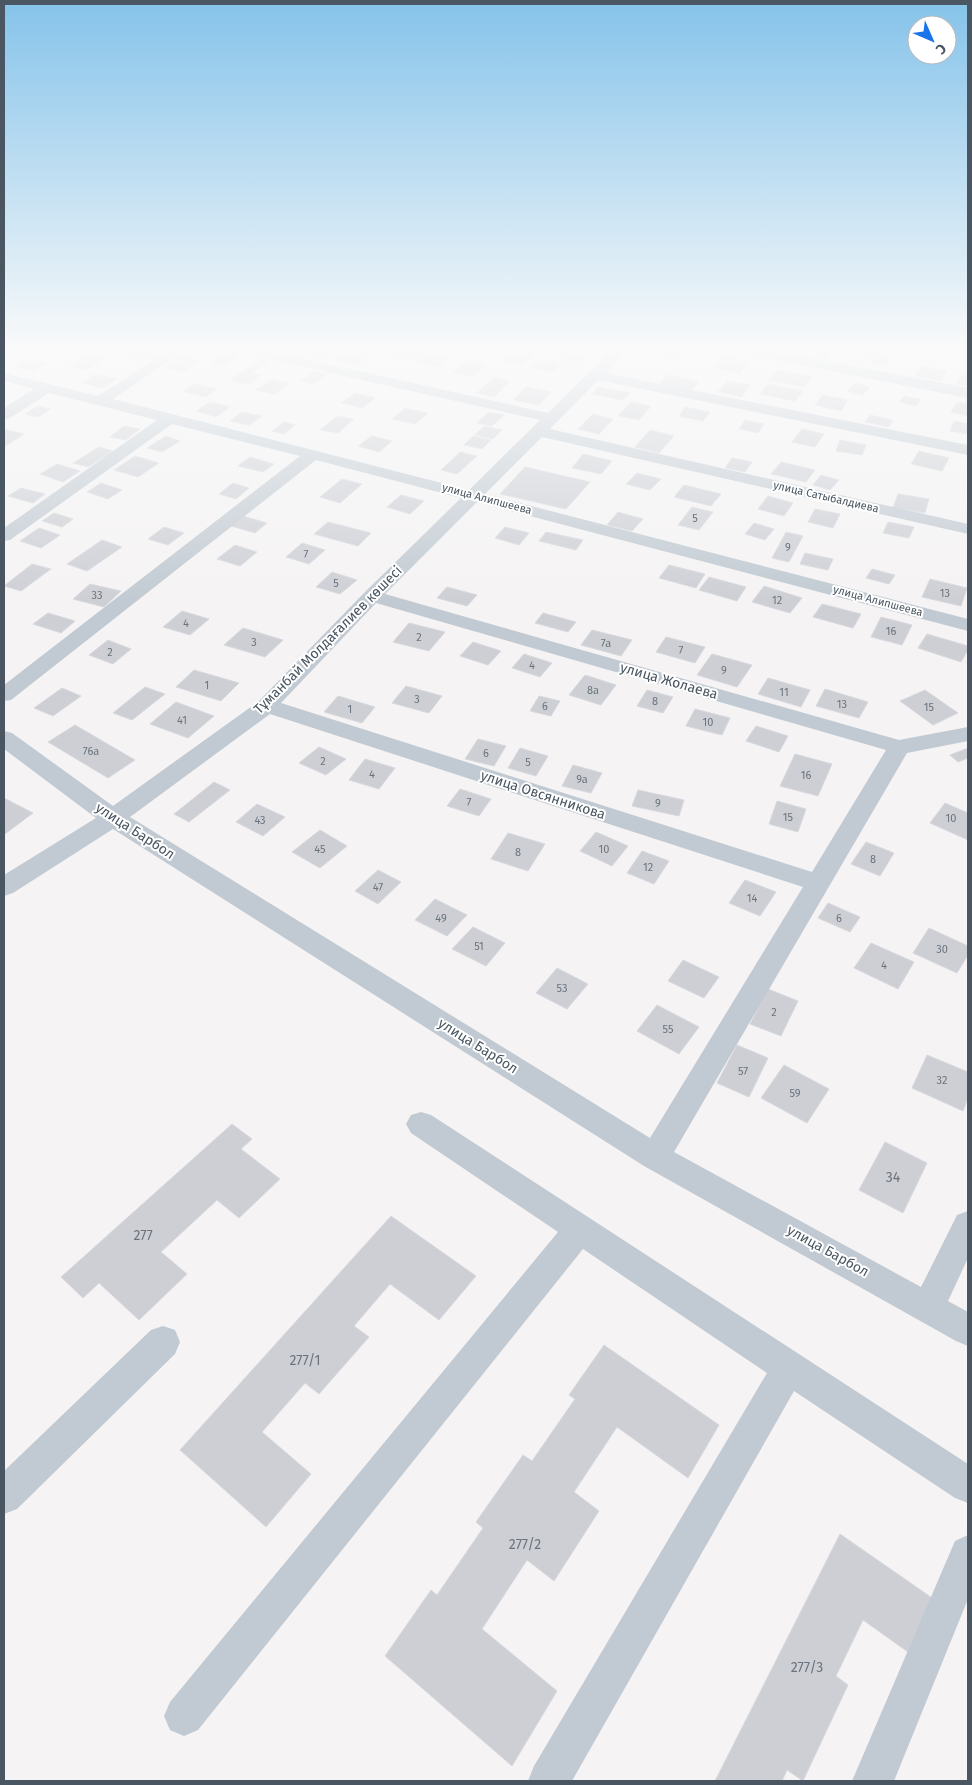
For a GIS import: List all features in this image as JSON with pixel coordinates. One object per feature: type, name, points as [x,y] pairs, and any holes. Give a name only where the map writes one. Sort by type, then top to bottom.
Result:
[{"type":"street","points":[[4,536],[146,435]]},
{"type":"street","name":"улица Алипшеева","points":[[239,435],[968,625]]},
{"type":"street","name":"Тұманбай Молдағалиев көшесі","points":[[4,886],[113,818],[266,706],[372,596],[533,435]]},
{"type":"street","name":"улица Сатыбалдиева","points":[[590,435],[968,529]]},
{"type":"street","points":[[895,435],[968,450]]},
{"type":"street","points":[[4,695],[314,454]]},
{"type":"street","name":"улица Жолаева","points":[[372,596],[899,747],[968,734]]},
{"type":"street","name":"улица Овсянникова","points":[[266,706],[820,883]]},
{"type":"street","name":"улица Барбол","points":[[4,738],[113,818],[655,1157],[929,1306],[968,1330]]},
{"type":"street","points":[[655,1157],[820,883],[899,747]]},
{"type":"street","points":[[421,1124],[968,1485]]},
{"type":"street","points":[[929,1306],[968,1225]]},
{"type":"street","points":[[184,1716],[580,1229]]},
{"type":"street","points":[[4,1496],[163,1342]]},
{"type":"street","points":[[549,1781],[789,1368]]},
{"type":"street","points":[[873,1781],[968,1554]]},
{"type":"building","points":[[4,435],[22,435],[4,447]]},
{"type":"building","points":[[112,435],[132,435],[126,440],[110,437]]},
{"type":"building","points":[[476,435],[497,435],[493,439]]},
{"type":"building","points":[[645,435],[674,436],[659,453],[635,447]]},
{"type":"building","points":[[797,435],[823,435],[815,447],[792,442]]},
{"type":"building","points":[[166,436],[180,441],[162,452],[147,448]]},
{"type":"building","points":[[372,436],[392,441],[379,452],[358,446]]},
{"type":"building","points":[[473,436],[491,440],[482,449],[464,445]]},
{"type":"building","points":[[840,440],[866,445],[862,455],[836,451]]},
{"type":"building","points":[[99,447],[113,451],[88,467],[73,463]]},
{"type":"building","points":[[919,451],[949,458],[942,471],[911,464]]},
{"type":"building","points":[[460,452],[477,456],[457,474],[441,470]]},
{"type":"building","points":[[583,454],[612,461],[601,474],[572,468]]},
{"type":"building","points":[[135,456],[159,463],[138,477],[114,470]]},
{"type":"building","points":[[250,457],[274,464],[263,472],[238,466]]},
{"type":"building","points":[[732,458],[752,462],[745,472],[725,468]]},
{"type":"building","points":[[781,462],[815,470],[806,482],[771,474]]},
{"type":"building","points":[[57,464],[80,471],[63,482],[40,474]]},
{"type":"building","points":[[525,467],[590,482],[566,509],[500,494]]},
{"type":"building","points":[[637,473],[661,479],[650,490],[626,484]]},
{"type":"building","points":[[821,475],[839,480],[830,490],[813,485]]},
{"type":"building","points":[[342,479],[362,484],[340,503],[320,497]]},
{"type":"building","points":[[101,483],[122,490],[108,499],[87,492]]},
{"type":"building","points":[[233,483],[249,488],[236,499],[219,494]]},
{"type":"building","points":[[684,485],[721,494],[711,506],[674,497]]},
{"type":"building","points":[[21,488],[45,494],[33,503],[8,496]]},
{"type":"building","points":[[898,494],[929,499],[925,513],[893,508]]},
{"type":"building","points":[[401,495],[424,501],[410,514],[387,507]]},
{"type":"building","points":[[768,496],[793,503],[784,516],[758,509]]},
{"type":"building","points":[[692,507],[713,512],[699,530],[678,525]]},
{"type":"building","points":[[815,509],[840,514],[833,528],[808,522]]},
{"type":"building","points":[[618,512],[643,519],[632,531],[607,525]]},
{"type":"building","points":[[54,513],[73,519],[62,527],[42,521]]},
{"type":"building","points":[[243,516],[267,523],[255,533],[231,526]]},
{"type":"building","points":[[328,522],[371,533],[358,546],[314,534]]},
{"type":"building","points":[[888,522],[914,527],[909,538],[883,533]]},
{"type":"building","points":[[754,523],[774,529],[765,540],[745,534]]},
{"type":"building","points":[[164,527],[184,533],[168,545],[148,539]]},
{"type":"building","points":[[505,527],[529,533],[519,545],[495,538]]},
{"type":"building","points":[[39,528],[60,535],[41,548],[20,541]]},
{"type":"building","points":[[546,532],[583,540],[576,550],[539,541]]},
{"type":"building","points":[[786,532],[803,536],[789,562],[772,558]]},
{"type":"building","points":[[102,540],[122,547],[87,571],[67,564]]},
{"type":"building","points":[[302,543],[325,550],[309,564],[286,557]]},
{"type":"building","points":[[235,545],[257,552],[240,566],[217,559]]},
{"type":"building","points":[[805,553],[833,559],[828,570],[800,564]]},
{"type":"building","points":[[32,564],[51,569],[21,591],[4,586]]},
{"type":"building","points":[[669,565],[705,574],[696,588],[659,578]]},
{"type":"building","points":[[872,569],[895,575],[889,584],[866,578]]},
{"type":"building","points":[[332,572],[357,580],[340,594],[316,587]]},
{"type":"building","points":[[709,577],[746,587],[737,601],[699,590]]},
{"type":"building","points":[[930,579],[967,588],[961,606],[922,597]]},
{"type":"building","points":[[90,584],[121,591],[104,607],[73,599]]},
{"type":"building","points":[[764,586],[802,598],[790,613],[752,602]]},
{"type":"building","points":[[447,587],[477,595],[467,606],[437,598]]},
{"type":"building","points":[[822,604],[861,614],[853,628],[813,617]]},
{"type":"building","points":[[182,611],[209,619],[190,635],[163,627]]},
{"type":"building","points":[[48,613],[75,621],[61,633],[33,624]]},
{"type":"building","points":[[543,613],[576,622],[568,632],[535,623]]},
{"type":"building","points":[[881,617],[912,625],[902,645],[871,637]]},
{"type":"building","points":[[409,623],[445,632],[429,651],[393,642]]},
{"type":"building","points":[[243,628],[283,640],[265,657],[224,645]]},
{"type":"building","points":[[592,630],[632,640],[621,656],[581,645]]},
{"type":"building","points":[[927,634],[968,646],[968,650],[961,662],[918,648]]},
{"type":"building","points":[[666,637],[705,647],[695,663],[656,652]]},
{"type":"building","points":[[108,640],[131,649],[113,664],[89,655]]},
{"type":"building","points":[[473,642],[501,651],[488,665],[460,656]]},
{"type":"building","points":[[524,654],[552,663],[540,677],[512,668]]},
{"type":"building","points":[[712,654],[752,665],[737,687],[697,675]]},
{"type":"building","points":[[194,670],[239,683],[221,701],[176,687]]},
{"type":"building","points":[[585,675],[616,685],[601,705],[569,695]]},
{"type":"building","points":[[768,678],[810,690],[801,707],[758,694]]},
{"type":"building","points":[[406,686],[442,696],[429,713],[392,703]]},
{"type":"building","points":[[145,687],[165,694],[132,720],[113,713]]},
{"type":"building","points":[[62,688],[81,696],[53,716],[34,708]]},
{"type":"building","points":[[825,689],[868,702],[859,718],[816,706]]},
{"type":"building","points":[[647,690],[673,697],[663,713],[637,706]]},
{"type":"building","points":[[925,690],[958,713],[933,725],[900,701]]},
{"type":"building","points":[[338,696],[375,707],[362,723],[324,712]]},
{"type":"building","points":[[539,696],[560,701],[551,716],[530,711]]},
{"type":"building","points":[[176,702],[214,716],[188,738],[150,724]]},
{"type":"building","points":[[695,709],[730,718],[722,735],[686,726]]},
{"type":"building","points":[[75,725],[135,760],[108,778],[48,742]]},
{"type":"building","points":[[756,726],[788,736],[779,752],[746,741]]},
{"type":"building","points":[[478,739],[506,746],[494,766],[465,759]]},
{"type":"building","points":[[319,747],[346,759],[326,775],[299,763]]},
{"type":"building","points":[[520,748],[548,756],[536,776],[508,768]]},
{"type":"building","points":[[968,748],[968,758],[958,762],[950,755]]},
{"type":"building","points":[[795,754],[832,764],[818,796],[780,786]]},
{"type":"building","points":[[365,759],[395,768],[379,789],[349,780]]},
{"type":"building","points":[[573,765],[602,773],[591,793],[562,786]]},
{"type":"building","points":[[214,782],[230,790],[189,822],[174,814]]},
{"type":"building","points":[[460,789],[491,799],[479,816],[447,806]]},
{"type":"building","points":[[638,790],[684,800],[679,816],[632,806]]},
{"type":"building","points":[[4,798],[33,813],[5,834],[4,833]]},
{"type":"building","points":[[777,801],[806,809],[798,832],[769,824]]},
{"type":"building","points":[[945,803],[968,813],[968,840],[930,823]]},
{"type":"building","points":[[257,804],[285,817],[263,836],[236,822]]},
{"type":"building","points":[[320,830],[347,846],[320,868],[292,852]]},
{"type":"building","points":[[596,832],[628,846],[612,866],[580,851]]},
{"type":"building","points":[[508,833],[545,844],[528,871],[491,859]]},
{"type":"building","points":[[866,842],[894,853],[880,876],[851,864]]},
{"type":"building","points":[[642,851],[669,861],[654,884],[627,873]]},
{"type":"building","points":[[378,870],[401,882],[378,904],[355,891]]},
{"type":"building","points":[[745,880],[776,892],[760,916],[729,903]]},
{"type":"building","points":[[435,899],[467,915],[447,936],[415,920]]},
{"type":"building","points":[[828,903],[860,917],[850,932],[818,918]]},
{"type":"building","points":[[473,927],[505,943],[486,966],[452,949]]},
{"type":"building","points":[[929,928],[968,946],[968,955],[957,973],[913,953]]},
{"type":"building","points":[[871,943],[914,962],[898,989],[854,968]]},
{"type":"building","points":[[683,960],[719,977],[704,998],[668,981]]},
{"type":"building","points":[[557,968],[588,984],[567,1009],[536,993]]},
{"type":"building","points":[[768,989],[798,1001],[781,1036],[750,1024]]},
{"type":"building","points":[[657,1005],[699,1027],[679,1054],[637,1031]]},
{"type":"building","points":[[737,1045],[768,1058],[749,1097],[717,1083]]},
{"type":"building","points":[[927,1055],[968,1072],[968,1098],[963,1111],[912,1088]]},
{"type":"building","points":[[784,1065],[829,1089],[807,1123],[761,1098]]},
{"type":"building","points":[[232,1124],[252,1139],[241,1149],[280,1179],[239,1218],[217,1200],[161,1252],[187,1274],[139,1320],[99,1283],[83,1298],[61,1277]]},
{"type":"building","points":[[885,1142],[927,1163],[903,1213],[859,1190]]},
{"type":"building","points":[[391,1216],[476,1276],[439,1320],[390,1284],[354,1326],[369,1337],[319,1394],[305,1383],[262,1432],[311,1474],[266,1527],[180,1450]]},
{"type":"building","points":[[604,1345],[719,1425],[688,1478],[617,1427],[574,1492],[599,1511],[554,1581],[527,1560],[482,1629],[557,1691],[512,1766],[385,1656],[431,1590],[437,1595],[483,1528],[476,1522],[523,1455],[532,1461],[575,1399],[569,1395]]},
{"type":"building","points":[[840,1534],[938,1602],[915,1657],[863,1620],[836,1676],[848,1685],[803,1781],[787,1770],[782,1781],[715,1781]]}]
